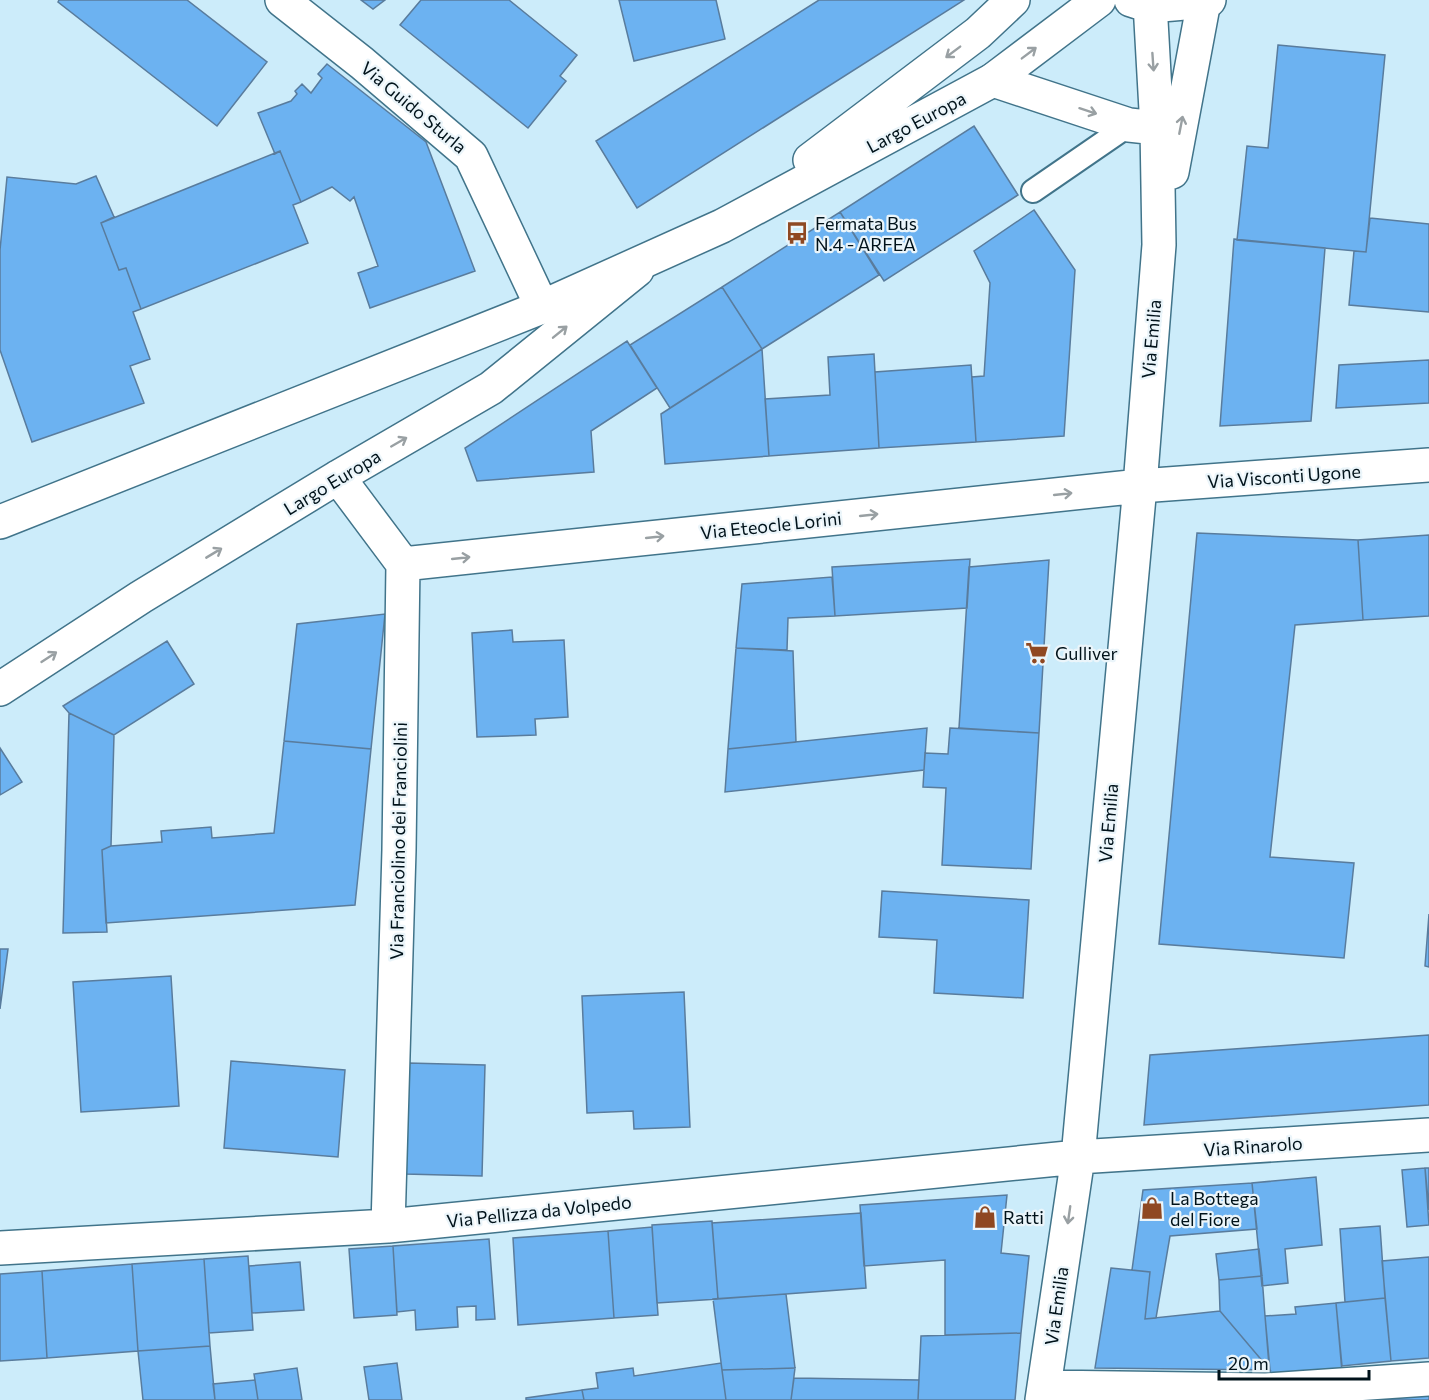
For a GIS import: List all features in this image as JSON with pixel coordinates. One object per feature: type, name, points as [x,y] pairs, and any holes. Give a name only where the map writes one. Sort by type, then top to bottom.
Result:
[{"type":"street","name":"Via Guido Sturla","points":[[282,0],[362,63],[471,156],[542,307]]},
{"type":"street","name":"Largo Europa","points":[[722,226],[978,33],[1013,0]]},
{"type":"street","name":"Largo Europa","points":[[0,522],[542,307],[722,226],[993,80],[1099,0]]},
{"type":"street","points":[[1140,2],[1185,4],[1209,0]]},
{"type":"street","name":"Via Emilia","points":[[1043,1394],[1078,1157],[1140,486],[1159,244],[1204,1]]},
{"type":"street","name":"Via Emilia","points":[[1140,2],[1143,126],[1159,244]]},
{"type":"street","points":[[993,80],[1143,126]]},
{"type":"street","name":"Largo Europa","points":[[0,689],[141,597],[338,477],[491,388],[651,258]]},
{"type":"street","name":"Via Visconti Ugone","points":[[1140,486],[1429,465]]},
{"type":"street","points":[[338,477],[403,564]]},
{"type":"street","name":"Via Eteocle Lorini","points":[[403,564],[1140,486]]},
{"type":"street","name":"Via Franciolino dei Franciolini","points":[[388,1226],[399,850],[403,564]]},
{"type":"street","name":"Via Rinarolo","points":[[1078,1157],[1429,1135]]},
{"type":"street","name":"Via Pellizza da Volpedo","points":[[0,1248],[388,1226],[1078,1157]]},
{"type":"street","points":[[1043,1394],[1266,1390],[1429,1379]]},
{"type":"lane","points":[[1033,191],[1143,126]]},
{"type":"building","points":[[59,0],[187,0],[267,62],[217,126],[58,2]]},
{"type":"building","points":[[361,0],[385,0],[373,9]]},
{"type":"building","points":[[421,0],[509,0],[577,55],[560,76],[566,81],[528,128],[400,25]]},
{"type":"building","points":[[619,0],[716,0],[725,39],[634,61]]},
{"type":"building","points":[[819,0],[964,0],[637,208],[596,141]]},
{"type":"building","points":[[1278,45],[1385,55],[1366,252],[1237,240],[1247,146],[1268,148]]},
{"type":"building","points":[[327,64],[426,142],[475,271],[370,308],[358,273],[378,266],[354,197],[350,201],[332,187],[301,202],[280,151],[275,154],[258,113],[291,101],[297,94],[295,91],[302,84],[311,93],[322,78],[318,74]]},
{"type":"building","points":[[974,126],[1018,195],[884,281],[840,212]]},
{"type":"building","points":[[280,151],[301,202],[293,205],[308,243],[141,309],[126,268],[119,270],[101,223]]},
{"type":"building","points":[[96,176],[114,217],[101,223],[119,270],[126,268],[141,309],[133,312],[150,359],[130,366],[144,403],[32,442],[0,350],[0,250],[7,177],[76,184]]},
{"type":"building","points":[[1034,210],[1075,270],[1064,436],[976,442],[972,377],[984,376],[990,283],[974,251]]},
{"type":"building","points":[[840,212],[879,275],[762,349],[722,287]]},
{"type":"building","points":[[1370,218],[1429,224],[1429,312],[1349,305],[1354,251],[1366,252]]},
{"type":"building","points":[[1234,239],[1325,248],[1311,421],[1220,426]]},
{"type":"building","points":[[722,287],[762,349],[670,408],[630,345]]},
{"type":"building","points":[[627,341],[657,388],[591,431],[594,472],[477,481],[465,448]]},
{"type":"building","points":[[762,349],[769,456],[665,464],[661,414]]},
{"type":"building","points":[[874,354],[879,448],[769,456],[765,399],[830,395],[828,357]]},
{"type":"building","points":[[1429,360],[1429,403],[1336,408],[1339,365]]},
{"type":"building","points":[[971,365],[976,442],[879,448],[875,372]]},
{"type":"building","points":[[1197,533],[1358,540],[1363,620],[1295,625],[1270,857],[1354,863],[1344,958],[1159,944]]},
{"type":"building","points":[[1429,535],[1429,616],[1363,620],[1358,540]]},
{"type":"building","points":[[970,559],[967,608],[835,616],[832,567]]},
{"type":"building","points":[[1049,560],[1039,733],[959,728],[969,567]]},
{"type":"building","points":[[832,577],[835,616],[788,618],[787,650],[736,648],[742,584]]},
{"type":"building","points":[[385,614],[371,749],[284,741],[297,624]]},
{"type":"building","points":[[512,630],[513,642],[564,640],[568,717],[535,719],[536,735],[477,737],[472,633]]},
{"type":"building","points":[[167,641],[194,684],[114,735],[69,713],[63,706]]},
{"type":"building","points":[[736,648],[793,651],[796,742],[728,749]]},
{"type":"building","points":[[69,713],[114,735],[111,846],[102,850],[107,932],[63,933]]},
{"type":"building","points":[[927,728],[924,770],[725,792],[728,749]]},
{"type":"building","points":[[950,728],[1039,733],[1031,869],[942,865],[946,788],[923,787],[925,753],[948,754]]},
{"type":"building","points":[[284,741],[371,749],[355,905],[106,923],[102,850],[111,846],[162,842],[161,831],[211,827],[212,838],[274,833]]},
{"type":"building","points":[[0,748],[22,782],[0,795]]},
{"type":"building","points":[[882,891],[1029,900],[1023,998],[934,993],[937,940],[879,937]]},
{"type":"building","points":[[1429,914],[1429,967],[1425,966]]},
{"type":"building","points":[[0,949],[8,949],[0,1009]]},
{"type":"building","points":[[171,976],[179,1106],[81,1112],[73,982]]},
{"type":"building","points":[[684,992],[690,1127],[634,1129],[633,1111],[587,1113],[582,996]]},
{"type":"building","points":[[1429,1035],[1429,1105],[1144,1125],[1150,1055]]},
{"type":"building","points":[[231,1061],[345,1070],[338,1157],[224,1148]]},
{"type":"building","points":[[408,1063],[485,1065],[482,1176],[405,1174]]},
{"type":"building","points":[[1425,1168],[1429,1168],[1429,1210]]},
{"type":"building","points":[[1425,1168],[1429,1225],[1407,1227],[1402,1170]]},
{"type":"building","points":[[1316,1177],[1322,1245],[1285,1249],[1288,1283],[1262,1286],[1252,1183]]},
{"type":"building","points":[[1252,1183],[1257,1229],[1170,1236],[1156,1318],[1145,1319],[1150,1272],[1132,1270],[1143,1190]]},
{"type":"building","points":[[1007,1195],[1001,1253],[1029,1256],[1021,1333],[945,1335],[945,1260],[864,1266],[860,1205]]},
{"type":"building","points":[[861,1213],[866,1288],[718,1299],[712,1223]]},
{"type":"building","points":[[712,1221],[718,1299],[657,1303],[652,1225]]},
{"type":"building","points":[[1380,1226],[1385,1298],[1345,1302],[1340,1229]]},
{"type":"building","points":[[652,1227],[658,1315],[614,1318],[608,1231]]},
{"type":"building","points":[[608,1231],[614,1318],[518,1325],[513,1238]]},
{"type":"building","points":[[489,1239],[495,1319],[476,1320],[476,1306],[457,1307],[458,1327],[416,1330],[415,1310],[397,1312],[393,1246]]},
{"type":"building","points":[[393,1246],[397,1315],[354,1318],[349,1249]]},
{"type":"building","points":[[1259,1249],[1262,1276],[1219,1280],[1216,1254]]},
{"type":"building","points":[[248,1256],[253,1330],[209,1333],[204,1259]]},
{"type":"building","points":[[1429,1257],[1429,1358],[1391,1361],[1382,1261]]},
{"type":"building","points":[[204,1259],[210,1346],[138,1351],[132,1264]]},
{"type":"building","points":[[300,1262],[304,1310],[252,1313],[249,1266]]},
{"type":"building","points":[[132,1264],[138,1351],[47,1358],[42,1271]]},
{"type":"building","points":[[1111,1268],[1150,1272],[1145,1319],[1220,1311],[1270,1370],[1095,1368]]},
{"type":"building","points":[[42,1271],[47,1358],[0,1361],[0,1274]]},
{"type":"building","points":[[1262,1276],[1270,1370],[1220,1311],[1219,1280]]},
{"type":"building","points":[[786,1294],[795,1368],[722,1370],[713,1299]]},
{"type":"building","points":[[1385,1298],[1391,1361],[1342,1366],[1336,1303]]},
{"type":"building","points":[[1336,1303],[1342,1372],[1270,1378],[1265,1316],[1296,1314],[1295,1307]]},
{"type":"building","points":[[1021,1333],[1015,1400],[918,1400],[921,1336]]},
{"type":"building","points":[[210,1346],[215,1400],[143,1400],[138,1351]]},
{"type":"building","points":[[397,1363],[402,1400],[369,1400],[364,1367]]},
{"type":"building","points":[[721,1363],[726,1400],[584,1400],[582,1390],[598,1388],[596,1373],[633,1368],[634,1376]]},
{"type":"building","points":[[297,1368],[302,1400],[258,1400],[254,1374]]},
{"type":"building","points":[[795,1368],[791,1400],[726,1400],[722,1370]]},
{"type":"building","points":[[794,1378],[919,1380],[918,1400],[791,1400]]},
{"type":"building","points":[[255,1380],[258,1400],[215,1400],[213,1384]]},
{"type":"building","points":[[1429,1385],[1429,1400],[1385,1400],[1386,1387]]},
{"type":"building","points":[[582,1390],[584,1400],[526,1400],[526,1398]]},
{"type":"place","name":"Fermata Bus N.4 - ARFEA","points":[[797,233]]},
{"type":"place","name":"Gulliver","points":[[1037,653]]},
{"type":"place","name":"La Bottega del Fiore","points":[[1152,1208]]},
{"type":"place","name":"Ratti","points":[[985,1217]]}]
